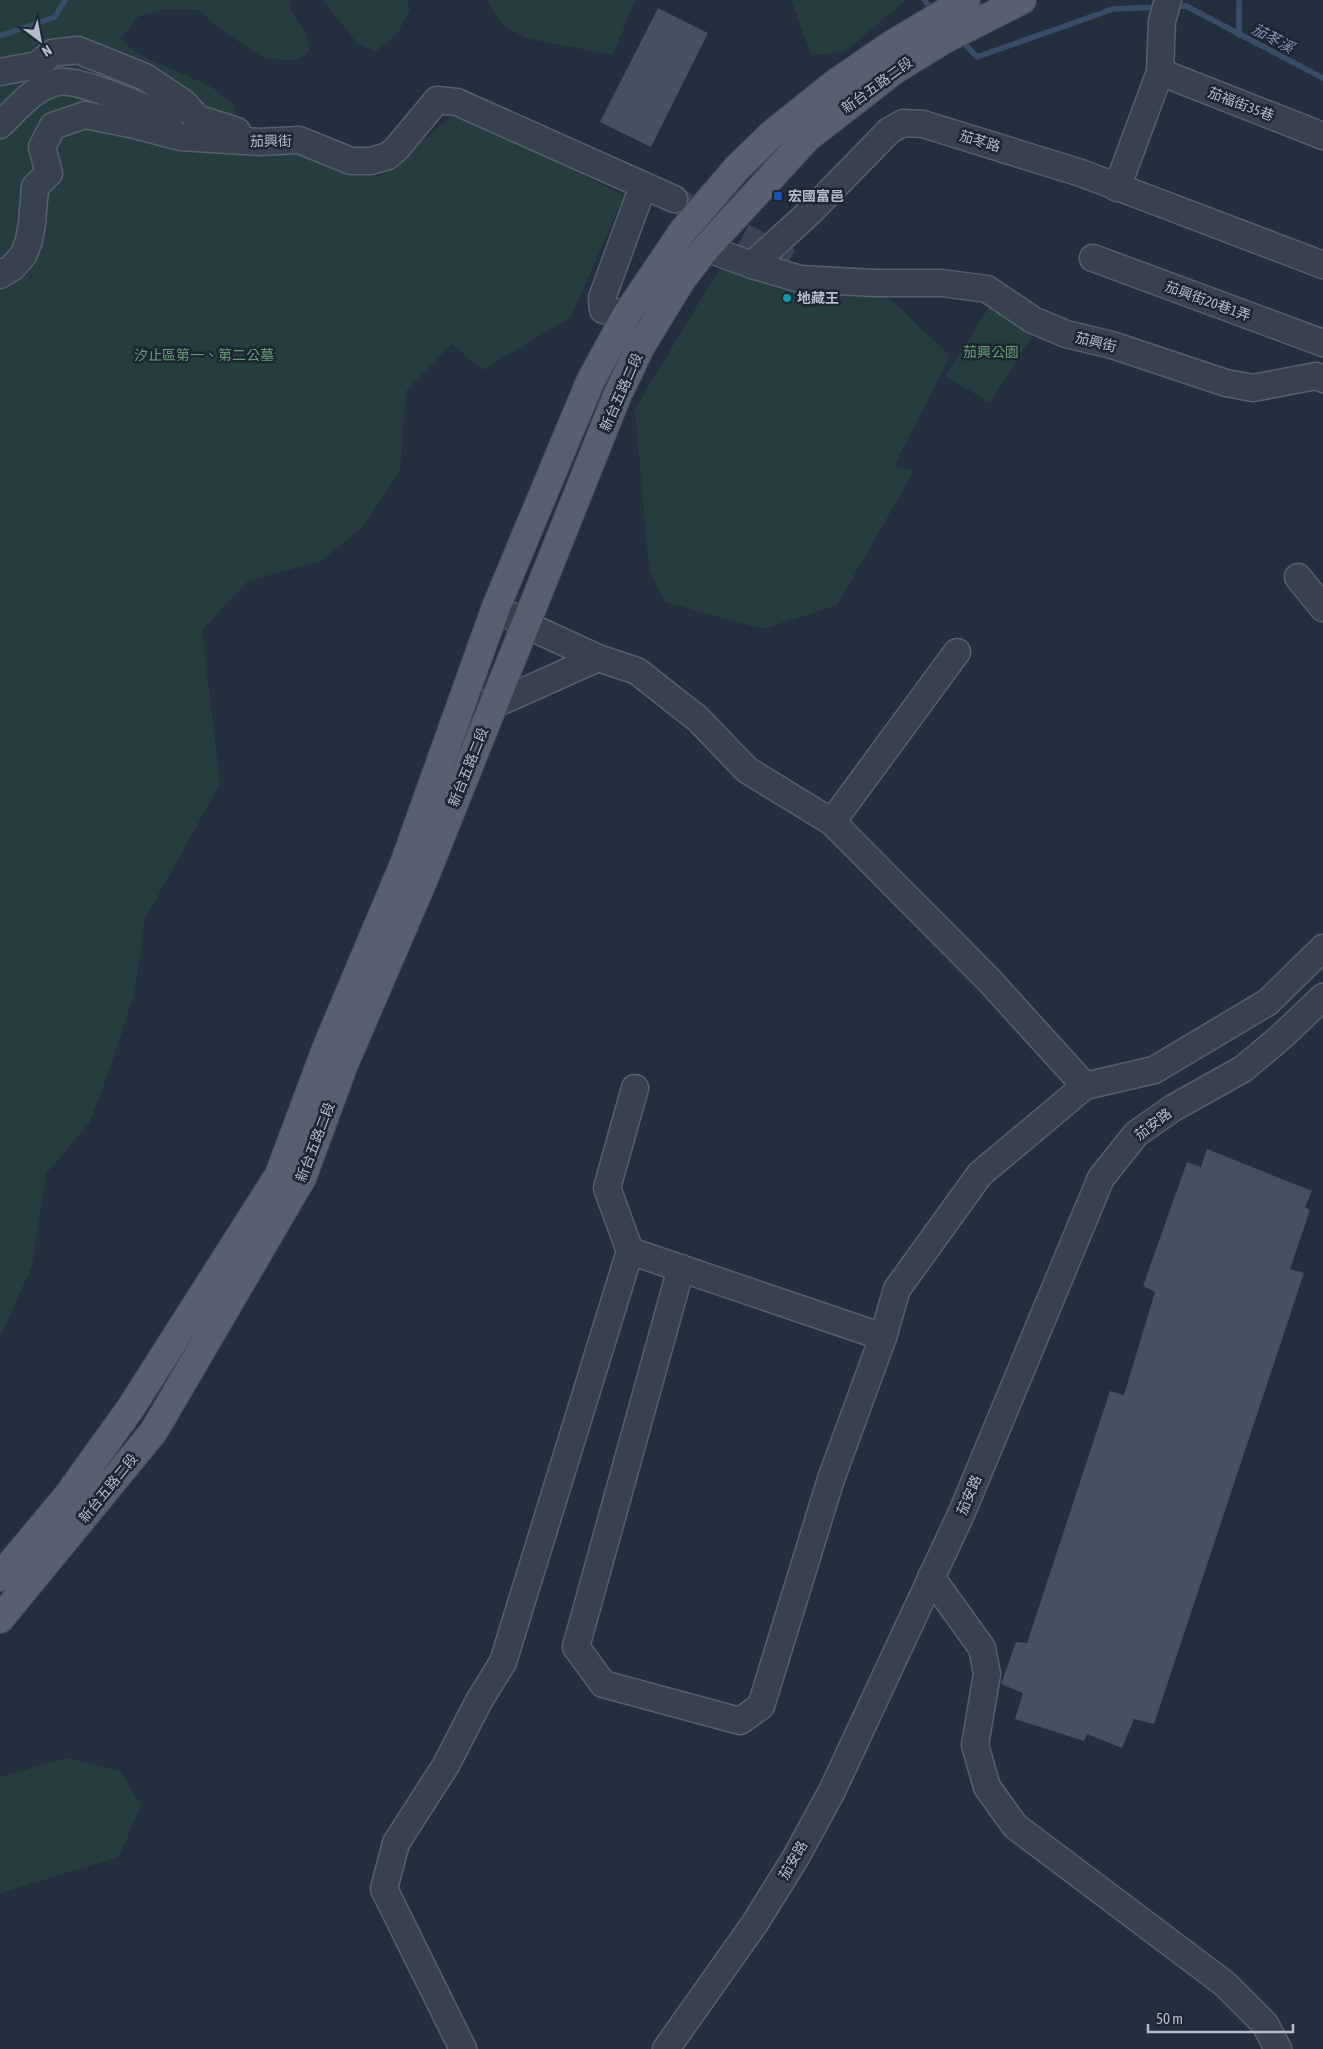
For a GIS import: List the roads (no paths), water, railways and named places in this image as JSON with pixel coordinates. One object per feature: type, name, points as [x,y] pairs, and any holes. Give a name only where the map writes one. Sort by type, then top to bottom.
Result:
[{"type":"main road","name":"新台五路二段","points":[[0,1577],[69,1494],[130,1409],[279,1175],[326,1049],[404,864],[496,607],[590,382],[628,314],[683,231],[772,134],[802,108],[891,45],[966,0]]},
{"type":"main road","name":"新台五路二段","points":[[0,1618],[154,1431],[302,1178],[344,1064],[423,881],[524,624],[621,387],[641,346],[682,279],[706,248],[808,138],[855,99],[896,69],[945,38],[1022,0]]},
{"type":"street","points":[[1117,188],[1160,72],[1165,10]]},
{"type":"street","points":[[0,72],[37,65],[52,53],[78,50],[145,78],[184,103],[198,118],[260,142]]},
{"type":"street","name":"茄福街35巷","points":[[1160,72],[1323,136]]},
{"type":"street","points":[[0,125],[32,93],[59,82],[100,89],[127,103],[156,114],[195,138]]},
{"type":"street","name":"茄興街","points":[[0,275],[13,267],[24,254],[29,240],[35,187],[48,174],[42,147],[54,126],[85,115],[180,137],[260,142],[299,140],[351,161],[371,161],[388,156],[397,148],[437,100],[457,102],[674,199]]},
{"type":"street","name":"茄苳路","points":[[752,265],[811,211],[889,131],[903,123],[923,124],[1081,174],[1323,265]]},
{"type":"street","points":[[628,314],[603,310],[602,298],[643,186]]},
{"type":"street","points":[[683,231],[706,248],[752,265]]},
{"type":"street","name":"茄興街20巷1弄","points":[[1093,258],[1323,343]]},
{"type":"street","name":"茄興街","points":[[789,261],[840,271],[874,283]]},
{"type":"street","name":"茄興街","points":[[752,265],[800,278],[874,283],[942,283],[987,289],[1033,320],[1066,334],[1112,345],[1226,383],[1253,388],[1321,370]]},
{"type":"street","points":[[1298,577],[1323,608]]},
{"type":"street","points":[[496,607],[524,624],[598,658],[637,671],[698,719],[747,770],[832,822],[988,979],[1085,1086]]},
{"type":"street","points":[[832,822],[957,652]]},
{"type":"street","points":[[462,704],[490,711],[598,658]]},
{"type":"street","points":[[681,1268],[576,1647],[603,1684],[740,1721],[762,1706],[831,1479],[882,1337],[897,1289],[980,1174],[1085,1086],[1154,1070],[1268,1002],[1323,948]]},
{"type":"street","name":"茄安路","points":[[666,2049],[756,1923],[796,1857],[832,1791],[962,1512],[1101,1178],[1136,1134],[1174,1108],[1243,1069],[1281,1038],[1323,997]]},
{"type":"street","points":[[464,2049],[384,1889],[396,1842],[446,1765],[479,1701],[503,1662],[630,1251],[607,1188],[635,1088]]},
{"type":"street","points":[[630,1251],[882,1337]]},
{"type":"street","points":[[931,1577],[982,1648],[987,1674],[975,1745],[987,1787],[1015,1826],[1225,1984],[1264,2024],[1278,2049]]},
{"type":"waterway","points":[[0,36],[55,17],[65,0]]},
{"type":"waterway","points":[[924,0],[935,12]]},
{"type":"waterway","name":"茄苳溪","points":[[1239,2],[1239,35]]},
{"type":"waterway","name":"茄苳溪","points":[[1173,7],[1186,6],[1323,78]]},
{"type":"waterway","points":[[960,39],[977,57],[1113,9],[1159,7]]},
{"type":"tunnel","points":[[674,199],[789,261]]},
{"type":"place","name":"宏國富邑","points":[[778,196]]},
{"type":"place","name":"地藏王","points":[[787,298]]},
{"type":"park label","name":"茄興公園","points":[[991,352]]},
{"type":"park label","name":"汐止區第一、第二公墓","points":[[204,355]]}]
